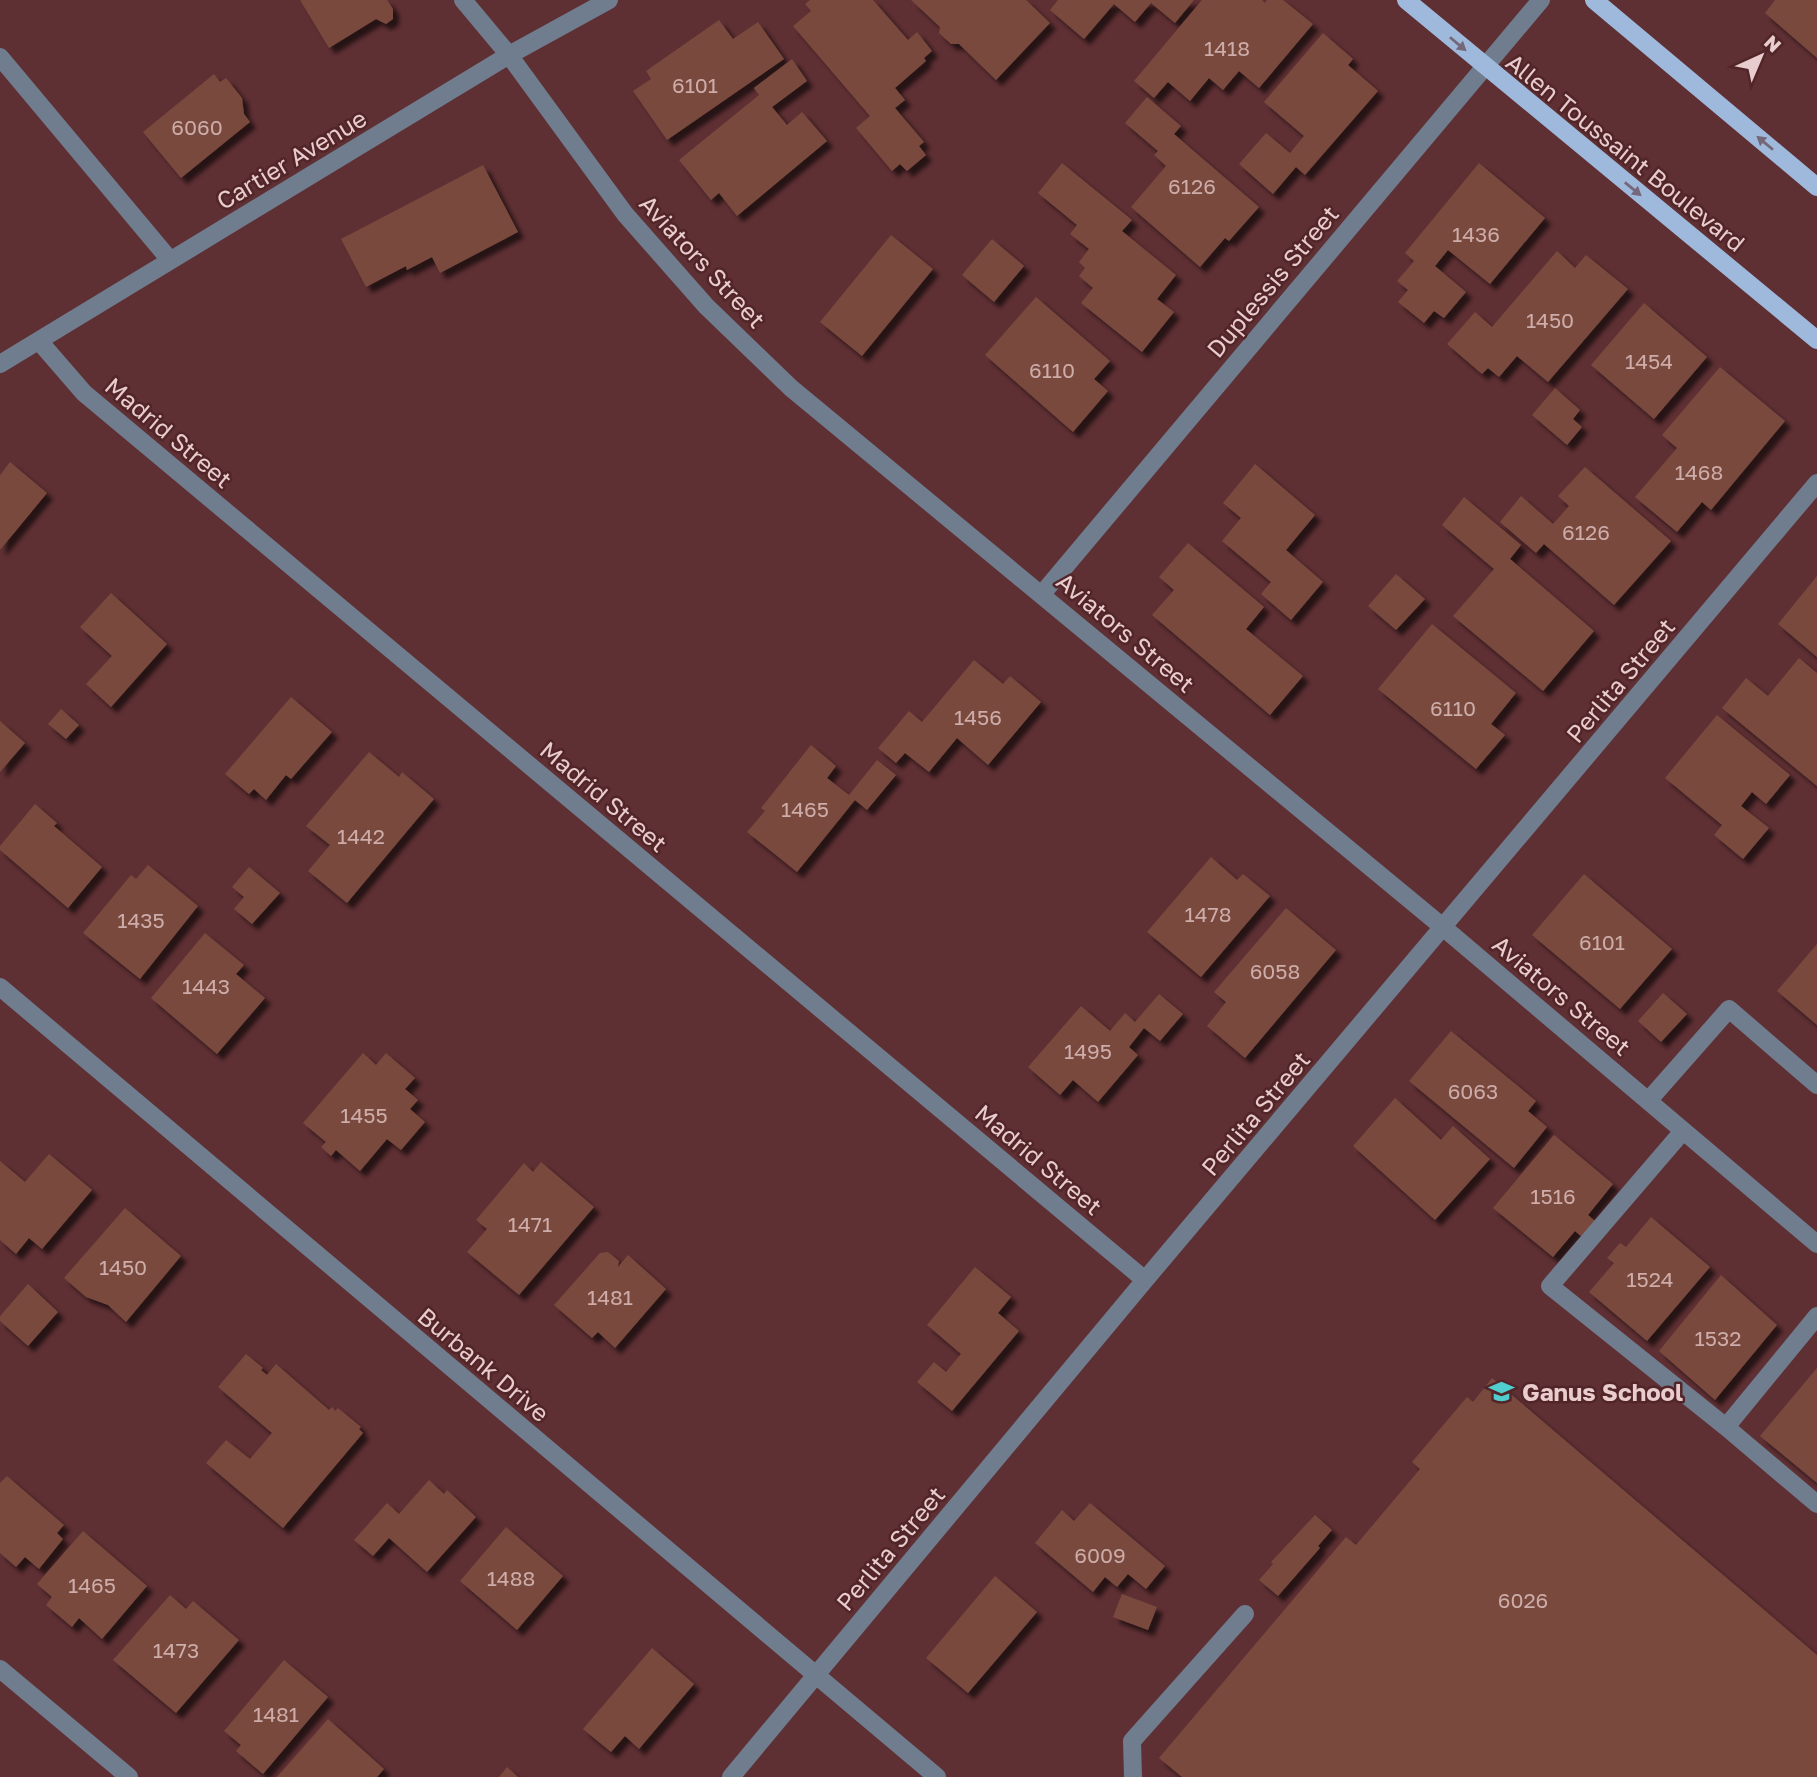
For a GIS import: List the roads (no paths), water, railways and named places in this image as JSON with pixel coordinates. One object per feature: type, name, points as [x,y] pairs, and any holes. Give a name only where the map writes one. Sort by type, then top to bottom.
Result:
[{"type":"main road","name":"Allen Toussaint Boulevard","points":[[1406,0],[1817,340]]},
{"type":"main road","points":[[1594,0],[1817,187]]},
{"type":"street","name":"Aviators Street","points":[[463,0],[509,55],[625,214],[706,306],[792,388],[1444,928],[1817,1244]]},
{"type":"street","name":"Cartier Avenue","points":[[0,364],[509,55],[609,0]]},
{"type":"street","name":"Duplessis Street","points":[[1042,594],[1541,0]]},
{"type":"street","points":[[0,57],[170,260]]},
{"type":"street","name":"Madrid Street","points":[[38,341],[84,393],[1145,1280]]},
{"type":"street","name":"Perlita Street","points":[[731,1777],[1145,1280],[1817,483]]},
{"type":"street","name":"Burbank Drive","points":[[0,987],[937,1777]]},
{"type":"street","points":[[1648,1101],[1729,1009],[1817,1085]]},
{"type":"street","points":[[1683,1131],[1550,1286],[1817,1504]]},
{"type":"street","points":[[1726,1427],[1817,1316]]},
{"type":"street","points":[[1133,1777],[1132,1741],[1245,1614]]},
{"type":"street","points":[[0,1670],[129,1777]]},
{"type":"place","name":"Ganus School","points":[[1502,1391]]}]
